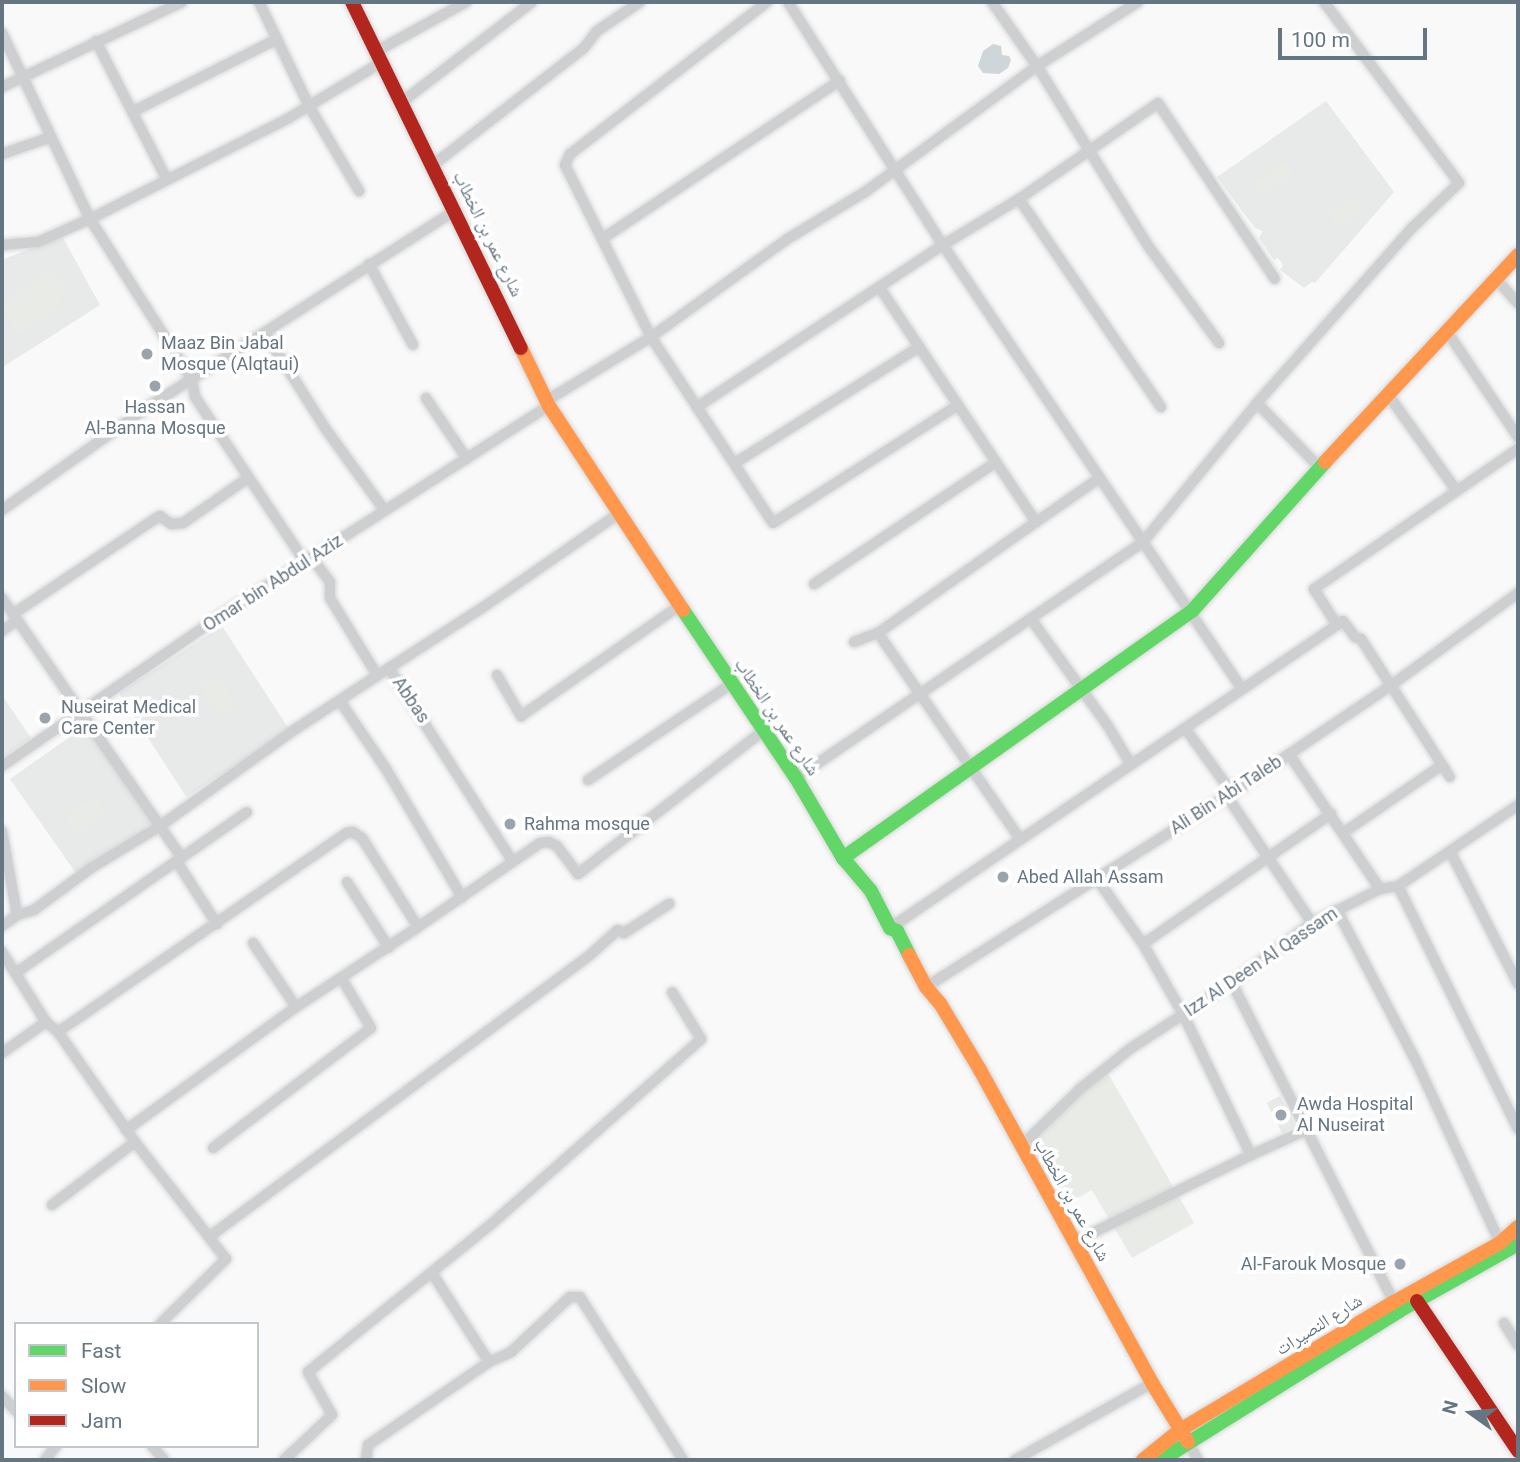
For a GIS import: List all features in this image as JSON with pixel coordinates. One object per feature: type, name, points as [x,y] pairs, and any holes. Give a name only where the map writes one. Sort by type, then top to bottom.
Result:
[{"type":"street","points":[[2,87],[182,2]]},
{"type":"street","points":[[259,2],[309,106],[359,191]]},
{"type":"street","name":"شارع عمر بن الخطاب","points":[[352,2],[456,210],[547,404],[762,732],[796,778],[843,858],[871,891],[890,928],[897,931],[926,987],[941,1005],[980,1070],[1061,1213],[1074,1242],[1152,1383],[1184,1436]]},
{"type":"street","points":[[2,245],[38,242],[90,219],[309,106],[466,2]]},
{"type":"street","points":[[402,102],[531,2]]},
{"type":"street","points":[[433,165],[584,48],[597,31],[640,2]]},
{"type":"street","points":[[767,2],[570,154],[565,165],[651,337],[772,522],[957,406]]},
{"type":"street","points":[[788,2],[943,245],[1098,479],[1192,611],[1242,689]]},
{"type":"street","points":[[992,2],[1037,66],[1149,247],[1219,343]]},
{"type":"street","name":"Omar bin Abdul Aziz","points":[[2,766],[80,711],[651,337],[789,238],[895,170],[1037,66],[1138,2]]},
{"type":"street","points":[[796,778],[1143,542],[1257,403],[1412,228],[1459,183],[1324,2]]},
{"type":"street","name":"Abbas","points":[[2,33],[90,219],[192,380],[195,397],[248,478],[309,560],[330,582],[330,598],[377,675],[389,668],[512,860]]},
{"type":"street","points":[[132,112],[277,39]]},
{"type":"street","points":[[96,41],[167,180]]},
{"type":"street","points":[[602,239],[840,80]]},
{"type":"street","points":[[697,407],[943,245],[1019,199],[1158,103],[1275,279]]},
{"type":"street","points":[[2,154],[51,137]]},
{"type":"street","points":[[1019,199],[1161,407]]},
{"type":"street","points":[[2,510],[151,405],[456,210]]},
{"type":"street","points":[[843,858],[1192,611],[1387,393],[1497,281],[1518,255]]},
{"type":"street","points":[[369,264],[413,345]]},
{"type":"street","points":[[1497,281],[1518,303]]},
{"type":"street","points":[[879,287],[1036,522]]},
{"type":"street","points":[[1446,330],[1518,437]]},
{"type":"street","points":[[265,332],[325,428],[385,511]]},
{"type":"street","points":[[735,463],[919,347]]},
{"type":"street","points":[[1387,393],[1456,490]]},
{"type":"street","points":[[426,398],[467,460]]},
{"type":"street","points":[[1257,403],[1320,468]]},
{"type":"street","points":[[1336,625],[1314,589],[1518,449]]},
{"type":"street","points":[[814,584],[996,462]]},
{"type":"street","points":[[2,631],[15,617],[155,519],[160,516],[171,524],[183,523],[248,478]]},
{"type":"street","points":[[854,642],[878,633],[1098,479]]},
{"type":"street","points":[[389,668],[485,606],[618,514]]},
{"type":"street","name":"Ali Bin Abi Taleb","points":[[926,987],[1229,794],[1390,686],[1518,594]]},
{"type":"street","points":[[2,598],[160,827],[217,923]]},
{"type":"street","points":[[497,675],[521,716],[681,605]]},
{"type":"street","points":[[1031,619],[1108,726],[1130,763]]},
{"type":"street","points":[[890,928],[1343,621],[1355,637],[1361,639],[1450,777]]},
{"type":"street","points":[[878,633],[1020,839]]},
{"type":"street","points":[[2,926],[17,915],[34,910],[91,868],[160,827],[294,730],[377,675]]},
{"type":"street","points":[[588,780],[731,684]]},
{"type":"street","points":[[340,701],[386,769],[462,897]]},
{"type":"street","points":[[1185,728],[1312,923]]},
{"type":"street","points":[[126,1130],[296,1007],[418,928],[512,860],[540,843],[549,842],[557,846],[578,873],[762,732]]},
{"type":"street","points":[[1289,754],[1380,889]]},
{"type":"street","points":[[1343,833],[1442,765]]},
{"type":"street","name":"Izz Al Deen Al Qassam","points":[[1021,1146],[1080,1089],[1131,1048],[1232,983],[1312,923],[1380,889],[1398,887],[1517,811]]},
{"type":"street","points":[[9,969],[179,860],[247,812]]},
{"type":"street","points":[[1143,944],[1331,814]]},
{"type":"street","points":[[2,831],[17,915]]},
{"type":"street","points":[[58,1032],[353,832],[362,838],[418,928]]},
{"type":"street","points":[[1451,853],[1518,984]]},
{"type":"street","points":[[1097,880],[1143,944],[1183,1014],[1251,1155]]},
{"type":"street","points":[[346,882],[388,948]]},
{"type":"street","points":[[1398,887],[1518,1129]]},
{"type":"street","points":[[209,1237],[591,954],[618,930],[624,933],[669,904]]},
{"type":"street","points":[[1337,910],[1416,1061],[1502,1248]]},
{"type":"street","points":[[253,943],[296,1007]]},
{"type":"street","points":[[2,952],[9,969],[46,1022],[58,1032],[126,1130],[226,1259],[162,1322]]},
{"type":"street","points":[[213,1148],[371,1028],[342,979]]},
{"type":"street","points":[[1232,983],[1397,1307]]},
{"type":"street","points":[[284,1460],[332,1415],[308,1372],[432,1273],[578,1150],[701,1039],[672,992]]},
{"type":"street","points":[[2,1053],[46,1022]]},
{"type":"street","points":[[1074,1242],[1306,1130]]},
{"type":"street","points":[[52,1205],[135,1142]]},
{"type":"street","name":"شارع النصيرات","points":[[1397,1307],[1417,1301],[1502,1248],[1518,1227]]},
{"type":"street","name":"شارع النصيرات","points":[[1143,1460],[1397,1307],[1502,1248],[1518,1244]]},
{"type":"street","points":[[432,1273],[489,1362]]},
{"type":"street","points":[[366,1460],[368,1445],[489,1362],[512,1352],[570,1297],[580,1297],[682,1460]]},
{"type":"street","points":[[1417,1301],[1518,1451]]},
{"type":"street","points":[[1504,1323],[1518,1345]]},
{"type":"street","points":[[1015,1460],[1152,1383]]},
{"type":"street","points":[[2,1396],[14,1410]]},
{"type":"street","points":[[1161,1460],[1184,1436],[1198,1460]]},
{"type":"shaded area","points":[[993,44],[1001,46],[1002,55],[1009,56],[1011,60],[1008,68],[999,74],[983,73],[978,66],[983,51]]},
{"type":"shaded area","points":[[1326,101],[1394,192],[1315,283],[1312,282],[1304,288],[1280,270],[1283,265],[1278,258],[1274,260],[1259,238],[1263,231],[1255,228],[1217,177]]},
{"type":"shaded area","points":[[1285,162],[1294,175],[1262,197],[1253,184]]},
{"type":"shaded area","points":[[1356,195],[1366,210],[1338,229],[1328,214]]},
{"type":"shaded area","points":[[62,236],[100,305],[3,367],[2,260]]},
{"type":"shaded area","points":[[54,268],[69,292],[60,298],[64,304],[18,335],[2,311],[2,303]]},
{"type":"shaded area","points":[[222,626],[290,730],[186,797],[119,693]]},
{"type":"shaded area","points":[[217,673],[238,706],[220,717],[199,684]]},
{"type":"shaded area","points":[[2,695],[31,738],[2,758]]},
{"type":"shaded area","points":[[87,725],[155,822],[78,876],[10,779]]},
{"type":"shaded area","points":[[96,795],[108,813],[76,835],[64,817]]},
{"type":"shaded area","points":[[1105,1068],[1194,1223],[1132,1258],[1092,1190],[1063,1206],[1028,1141]]},
{"type":"shaded area","name":"Awda Hospital Al Nuseirat","points":[[1280,1096],[1295,1126],[1282,1133],[1267,1103]]},
{"type":"traffic: fast","points":[[843,858],[1192,611],[1325,462]]},
{"type":"traffic: fast","points":[[683,610],[796,778],[843,858],[871,891],[890,928],[897,931],[909,955]]},
{"type":"traffic: fast","points":[[1161,1460],[1399,1311],[1518,1244]]},
{"type":"traffic: slow","points":[[1325,462],[1518,255]]},
{"type":"traffic: slow","points":[[521,348],[549,406],[683,610]]},
{"type":"traffic: slow","points":[[909,955],[926,987],[941,1005],[980,1070],[1152,1383],[1188,1442]]},
{"type":"traffic: slow","points":[[1143,1460],[1180,1430],[1394,1302],[1500,1243],[1518,1227]]},
{"type":"traffic: jam","points":[[352,2],[521,348]]},
{"type":"traffic: jam","points":[[1417,1301],[1518,1451]]},
{"type":"place","name":"Maaz Bin Jabal Mosque (Alqtaui)","points":[[147,354]]},
{"type":"place","name":"Hassan Al-Banna Mosque","points":[[155,386]]},
{"type":"place","name":"Nuseirat Medical Care Center","points":[[45,718]]},
{"type":"place","name":"Rahma mosque","points":[[510,824]]},
{"type":"place","name":"Abed Allah Assam","points":[[1003,877]]},
{"type":"place","name":"Awda Hospital Al Nuseirat","points":[[1281,1115]]},
{"type":"place","name":"Al-Farouk Mosque","points":[[1400,1264]]}]
